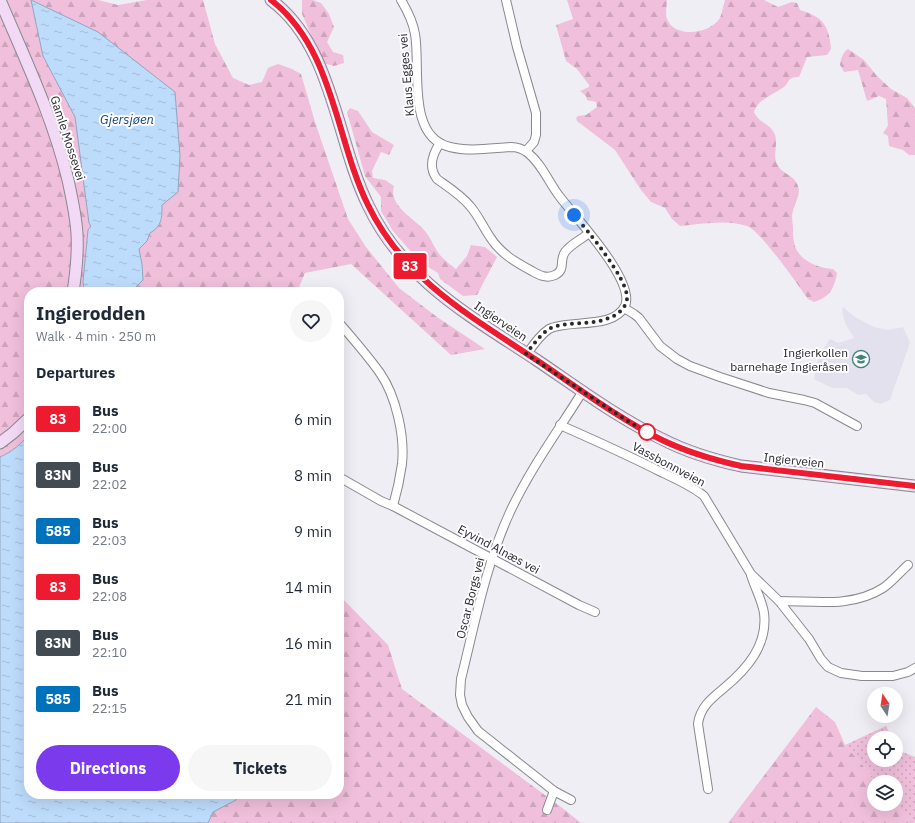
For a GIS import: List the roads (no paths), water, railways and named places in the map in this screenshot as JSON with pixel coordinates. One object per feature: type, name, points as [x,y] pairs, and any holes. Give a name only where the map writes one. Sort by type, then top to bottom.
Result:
[{"type":"main road","name":"Gamle Mossevei","points":[[0,0],[49,118],[65,168],[73,201],[77,233],[73,287]]},
{"type":"main road","name":"Ingierveien","points":[[271,0],[294,22],[314,56],[327,86],[362,194],[375,219],[408,265],[435,290],[452,303],[626,420],[662,440],[682,448],[721,462],[765,470],[915,486]]},
{"type":"main road","points":[[0,443],[14,433],[24,423]]},
{"type":"street","name":"Klaus Egges vei","points":[[401,0],[412,21],[415,32],[420,115],[426,129],[440,143],[449,147],[462,149],[511,147],[526,151]]},
{"type":"street","points":[[506,0],[517,47],[536,113],[536,135],[534,142],[526,151],[536,161],[560,197],[606,256],[625,289],[627,297],[624,308],[617,315],[606,320],[561,325],[549,330],[542,335],[526,354]]},
{"type":"street","points":[[440,143],[433,158],[432,166],[437,179],[467,202],[474,210],[490,237],[498,247],[516,262],[543,276],[553,276],[562,268],[565,251],[589,233]]},
{"type":"street","points":[[624,308],[639,318],[660,346],[677,359],[690,366],[769,392],[815,403],[856,426]]},
{"type":"street","points":[[344,329],[380,374],[390,393],[398,418],[402,442],[402,463],[393,506]]},
{"type":"street","name":"Oscar Borgs vei","points":[[571,800],[554,791],[478,731],[462,705],[460,695],[462,679],[492,558],[510,513],[518,496],[560,425],[583,391]]},
{"type":"street","name":"Vassbonnveien","points":[[560,425],[620,451],[699,492],[704,496],[751,574],[764,614],[763,636],[752,660],[733,681],[706,705],[699,716],[698,724],[708,789]]},
{"type":"street","name":"Eyvind Alnæs vei","points":[[344,480],[579,605],[595,612]]},
{"type":"street","points":[[779,600],[828,603],[854,600],[884,588],[908,565]]},
{"type":"street","name":"Vassbonnveien","points":[[751,574],[779,600],[828,667],[840,673],[862,676],[893,676],[908,672],[915,668]]},
{"type":"street","points":[[547,810],[554,791]]},
{"type":"water","name":"Gjersjøen","points":[[31,0],[98,32],[175,92],[180,156],[178,192],[162,205],[161,218],[157,228],[150,233],[147,241],[139,249],[143,280],[136,287],[84,287],[88,230],[91,226],[89,223],[75,117],[43,56]]},
{"type":"water","points":[[24,440],[24,799],[236,799],[213,812],[208,823],[0,823],[0,457],[8,453]]},
{"type":"place","name":"Ingierkollen barnehage Ingieråsen","points":[[861,359]]}]
